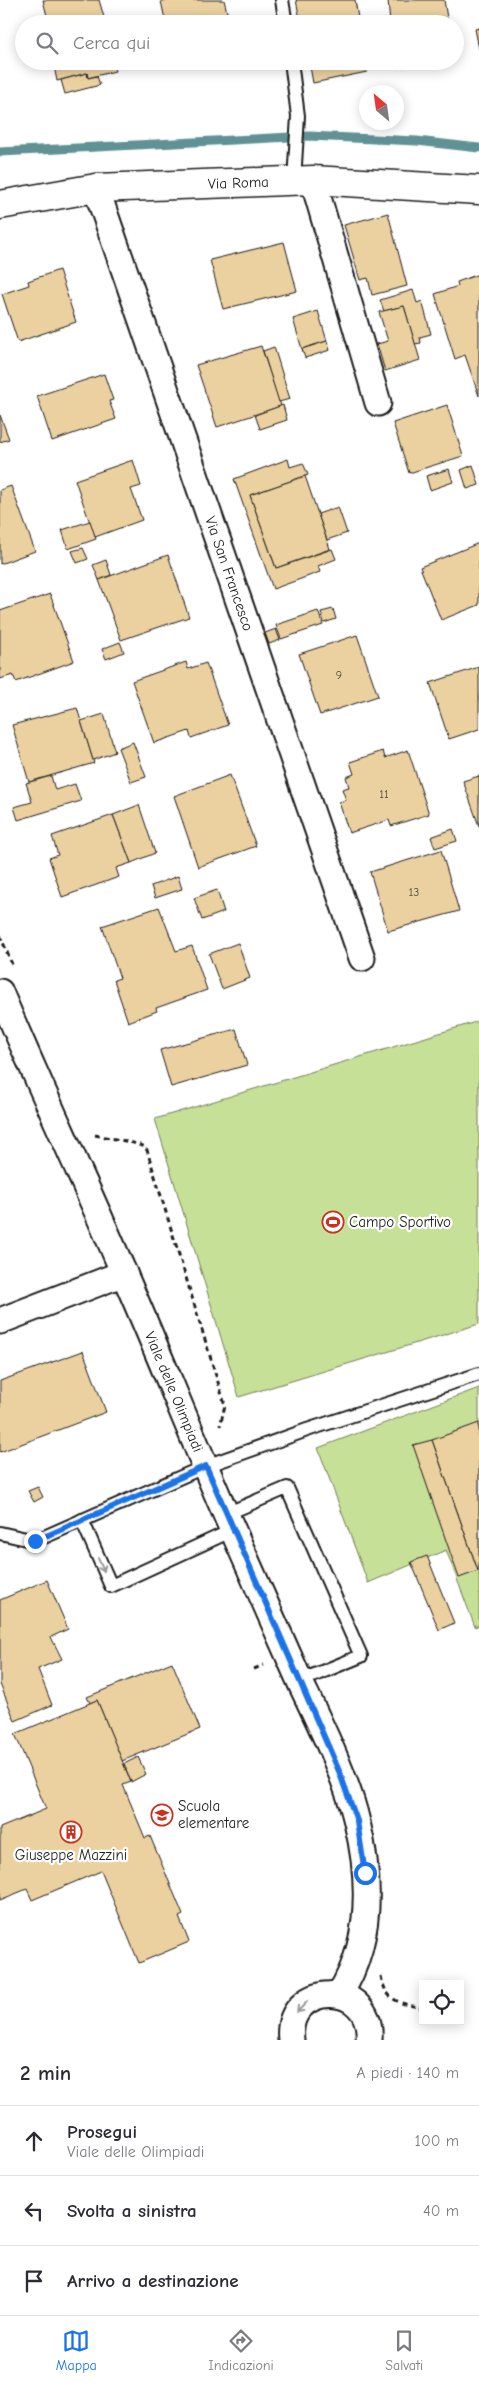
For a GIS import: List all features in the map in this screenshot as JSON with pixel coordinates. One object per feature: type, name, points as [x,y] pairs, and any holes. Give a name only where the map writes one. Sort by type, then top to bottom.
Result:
[{"type":"main road","name":"Via Roma","points":[[0,205],[96,188],[301,172],[479,190]]},
{"type":"street","points":[[301,172],[378,403]]},
{"type":"street","name":"Via San Francesco","points":[[96,188],[362,958]]},
{"type":"street","name":"Viale delle Olimpiadi","points":[[0,992],[41,1089],[124,1273],[339,1771],[357,1821],[365,1873],[368,1910],[351,1975],[338,1995]]},
{"type":"street","points":[[0,1321],[124,1273]]},
{"type":"street","points":[[291,2040],[291,2024],[297,2012],[305,2002],[327,1994],[350,1999],[359,2006],[366,2016],[370,2030],[369,2040]]},
{"type":"lane","points":[[282,0],[284,15]]},
{"type":"lane","points":[[292,70],[298,116],[301,172]]},
{"type":"lane","points":[[0,1533],[35,1541],[206,1466],[307,1430],[479,1374]]},
{"type":"lane","points":[[82,1520],[111,1586],[230,1522],[287,1488],[361,1656],[300,1681]]},
{"type":"path","points":[[0,935],[15,971]]},
{"type":"path","points":[[93,1134],[146,1147],[225,1405],[219,1431]]},
{"type":"green space","name":"Campo Sportivo","points":[[479,1021],[479,1324],[239,1397],[155,1119]]},
{"type":"green space","points":[[479,1388],[479,1625],[475,1627],[446,1550],[368,1583],[318,1448]]},
{"type":"building","points":[[43,0],[99,0],[103,15],[47,15]]},
{"type":"building","points":[[224,0],[228,15],[164,15],[161,1]]},
{"type":"building","points":[[296,0],[355,0],[358,15],[299,15]]},
{"type":"building","points":[[388,0],[444,0],[446,15],[389,15]]},
{"type":"building","points":[[479,28],[479,49],[475,29]]},
{"type":"building","points":[[55,70],[115,71],[88,78],[87,73],[57,81]]},
{"type":"building","points":[[311,70],[367,70],[367,72],[313,83]]},
{"type":"building","points":[[87,73],[88,78],[97,76],[100,85],[65,94],[61,80]]},
{"type":"building","points":[[388,213],[407,286],[372,295],[368,278],[360,280],[344,225]]},
{"type":"building","points":[[284,242],[297,291],[223,309],[210,260]]},
{"type":"building","points":[[59,270],[76,322],[18,342],[2,294],[29,285],[28,281]]},
{"type":"building","points":[[479,274],[479,396],[465,355],[455,359],[435,294],[458,286],[457,282]]},
{"type":"building","points":[[413,290],[417,303],[422,301],[431,334],[420,337],[421,343],[415,344],[404,306],[384,311],[380,300]]},
{"type":"building","points":[[404,306],[420,360],[385,371],[377,344],[388,341],[379,312]]},
{"type":"building","points":[[318,311],[327,341],[302,349],[293,319]]},
{"type":"building","points":[[327,341],[330,350],[305,358],[302,349]]},
{"type":"building","points":[[261,346],[281,406],[217,427],[196,365]]},
{"type":"building","points":[[274,347],[290,399],[279,402],[263,351]]},
{"type":"building","points":[[104,374],[113,400],[109,401],[116,419],[52,441],[37,396]]},
{"type":"building","points":[[283,405],[287,420],[260,429],[255,415]]},
{"type":"building","points":[[447,405],[463,456],[409,473],[393,423]]},
{"type":"building","points":[[0,415],[9,439],[0,442]]},
{"type":"building","points":[[288,459],[290,467],[303,463],[308,475],[250,495],[276,568],[332,549],[336,559],[318,566],[320,572],[273,589],[234,479]]},
{"type":"building","points":[[133,460],[141,486],[131,489],[142,520],[95,537],[75,480]]},
{"type":"building","points":[[473,465],[479,485],[467,489],[461,470]]},
{"type":"building","points":[[449,469],[453,482],[430,490],[426,476]]},
{"type":"building","points":[[305,476],[330,549],[276,568],[250,495]]},
{"type":"building","points":[[11,486],[35,551],[0,564],[0,490]]},
{"type":"building","points":[[338,507],[347,533],[327,540],[318,514]]},
{"type":"building","points":[[90,521],[96,539],[68,549],[62,530]]},
{"type":"building","points":[[479,543],[479,605],[441,620],[420,567]]},
{"type":"building","points":[[83,548],[88,559],[77,563],[72,551]]},
{"type":"building","points":[[168,555],[189,617],[121,640],[99,580]]},
{"type":"building","points":[[106,560],[111,575],[99,580],[93,565]]},
{"type":"building","points":[[50,594],[74,661],[16,682],[13,675],[0,679],[0,611]]},
{"type":"building","points":[[333,609],[336,619],[324,623],[321,612]]},
{"type":"building","points":[[318,611],[323,625],[281,639],[276,625]]},
{"type":"building","points":[[276,629],[280,640],[269,644],[265,633]]},
{"type":"building","points":[[357,635],[378,696],[320,715],[299,654]]},
{"type":"building","points":[[120,642],[124,652],[106,659],[102,649]]},
{"type":"building","points":[[186,662],[188,669],[206,663],[228,725],[191,738],[189,731],[154,743],[132,681]]},
{"type":"building","points":[[479,667],[479,729],[449,739],[430,683]]},
{"type":"building","points":[[77,708],[94,763],[29,782],[12,725]]},
{"type":"building","points":[[104,714],[115,752],[93,760],[81,721]]},
{"type":"building","points":[[133,742],[146,777],[131,782],[118,748]]},
{"type":"building","points":[[408,750],[429,814],[391,826],[389,820],[349,833],[339,802],[346,800],[342,789],[349,787],[346,777],[354,774],[350,762],[383,751],[385,758]]},
{"type":"building","points":[[230,775],[256,846],[198,867],[174,796]]},
{"type":"building","points":[[51,776],[55,790],[75,784],[81,801],[18,820],[14,807],[32,802],[26,783]]},
{"type":"building","points":[[479,776],[479,826],[463,781]]},
{"type":"building","points":[[139,805],[155,853],[131,863],[113,815]]},
{"type":"building","points":[[113,815],[131,863],[116,868],[119,877],[62,897],[49,858],[58,855],[52,836]]},
{"type":"building","points":[[453,829],[457,841],[435,848],[431,837]]},
{"type":"building","points":[[441,850],[459,911],[388,931],[370,872]]},
{"type":"building","points":[[178,876],[182,889],[155,898],[151,886]]},
{"type":"building","points":[[217,890],[224,912],[202,920],[194,898]]},
{"type":"building","points":[[159,907],[176,951],[192,946],[207,990],[156,1008],[157,1011],[128,1022],[114,980],[120,978],[102,926]]},
{"type":"building","points":[[238,943],[250,978],[222,989],[209,954]]},
{"type":"building","points":[[236,1029],[247,1065],[171,1087],[160,1050]]},
{"type":"building","points":[[83,1351],[106,1412],[0,1452],[0,1381]]},
{"type":"building","points":[[479,1423],[479,1571],[478,1571],[432,1440]]},
{"type":"building","points":[[432,1440],[478,1571],[459,1578],[413,1445]]},
{"type":"building","points":[[38,1487],[43,1497],[34,1502],[28,1491]]},
{"type":"building","points":[[427,1556],[454,1623],[439,1630],[411,1562]]},
{"type":"building","points":[[47,1580],[68,1629],[51,1637],[62,1659],[38,1669],[52,1705],[15,1721],[0,1684],[0,1600]]},
{"type":"building","points":[[172,1662],[200,1729],[122,1761],[97,1700],[90,1703],[87,1697]]},
{"type":"building","name":"Giuseppe Mazzini","points":[[97,1700],[131,1782],[123,1785],[145,1838],[150,1836],[183,1915],[179,1917],[189,1942],[139,1963],[101,1871],[32,1900],[27,1889],[0,1900],[0,1828],[46,1809],[15,1734]]},
{"type":"building","points":[[138,1757],[146,1774],[131,1782],[124,1764]]},
{"type":"waterway","points":[[0,152],[309,136],[417,141],[479,148]]},
{"type":"place","name":"Campo Sportivo","points":[[333,1222]]},
{"type":"place","name":"Scuola elementare","points":[[162,1815]]},
{"type":"place","name":"Giuseppe Mazzini","points":[[71,1832]]},
{"type":"route","points":[[35,1541],[206,1466],[339,1771],[357,1821],[365,1873]]}]
